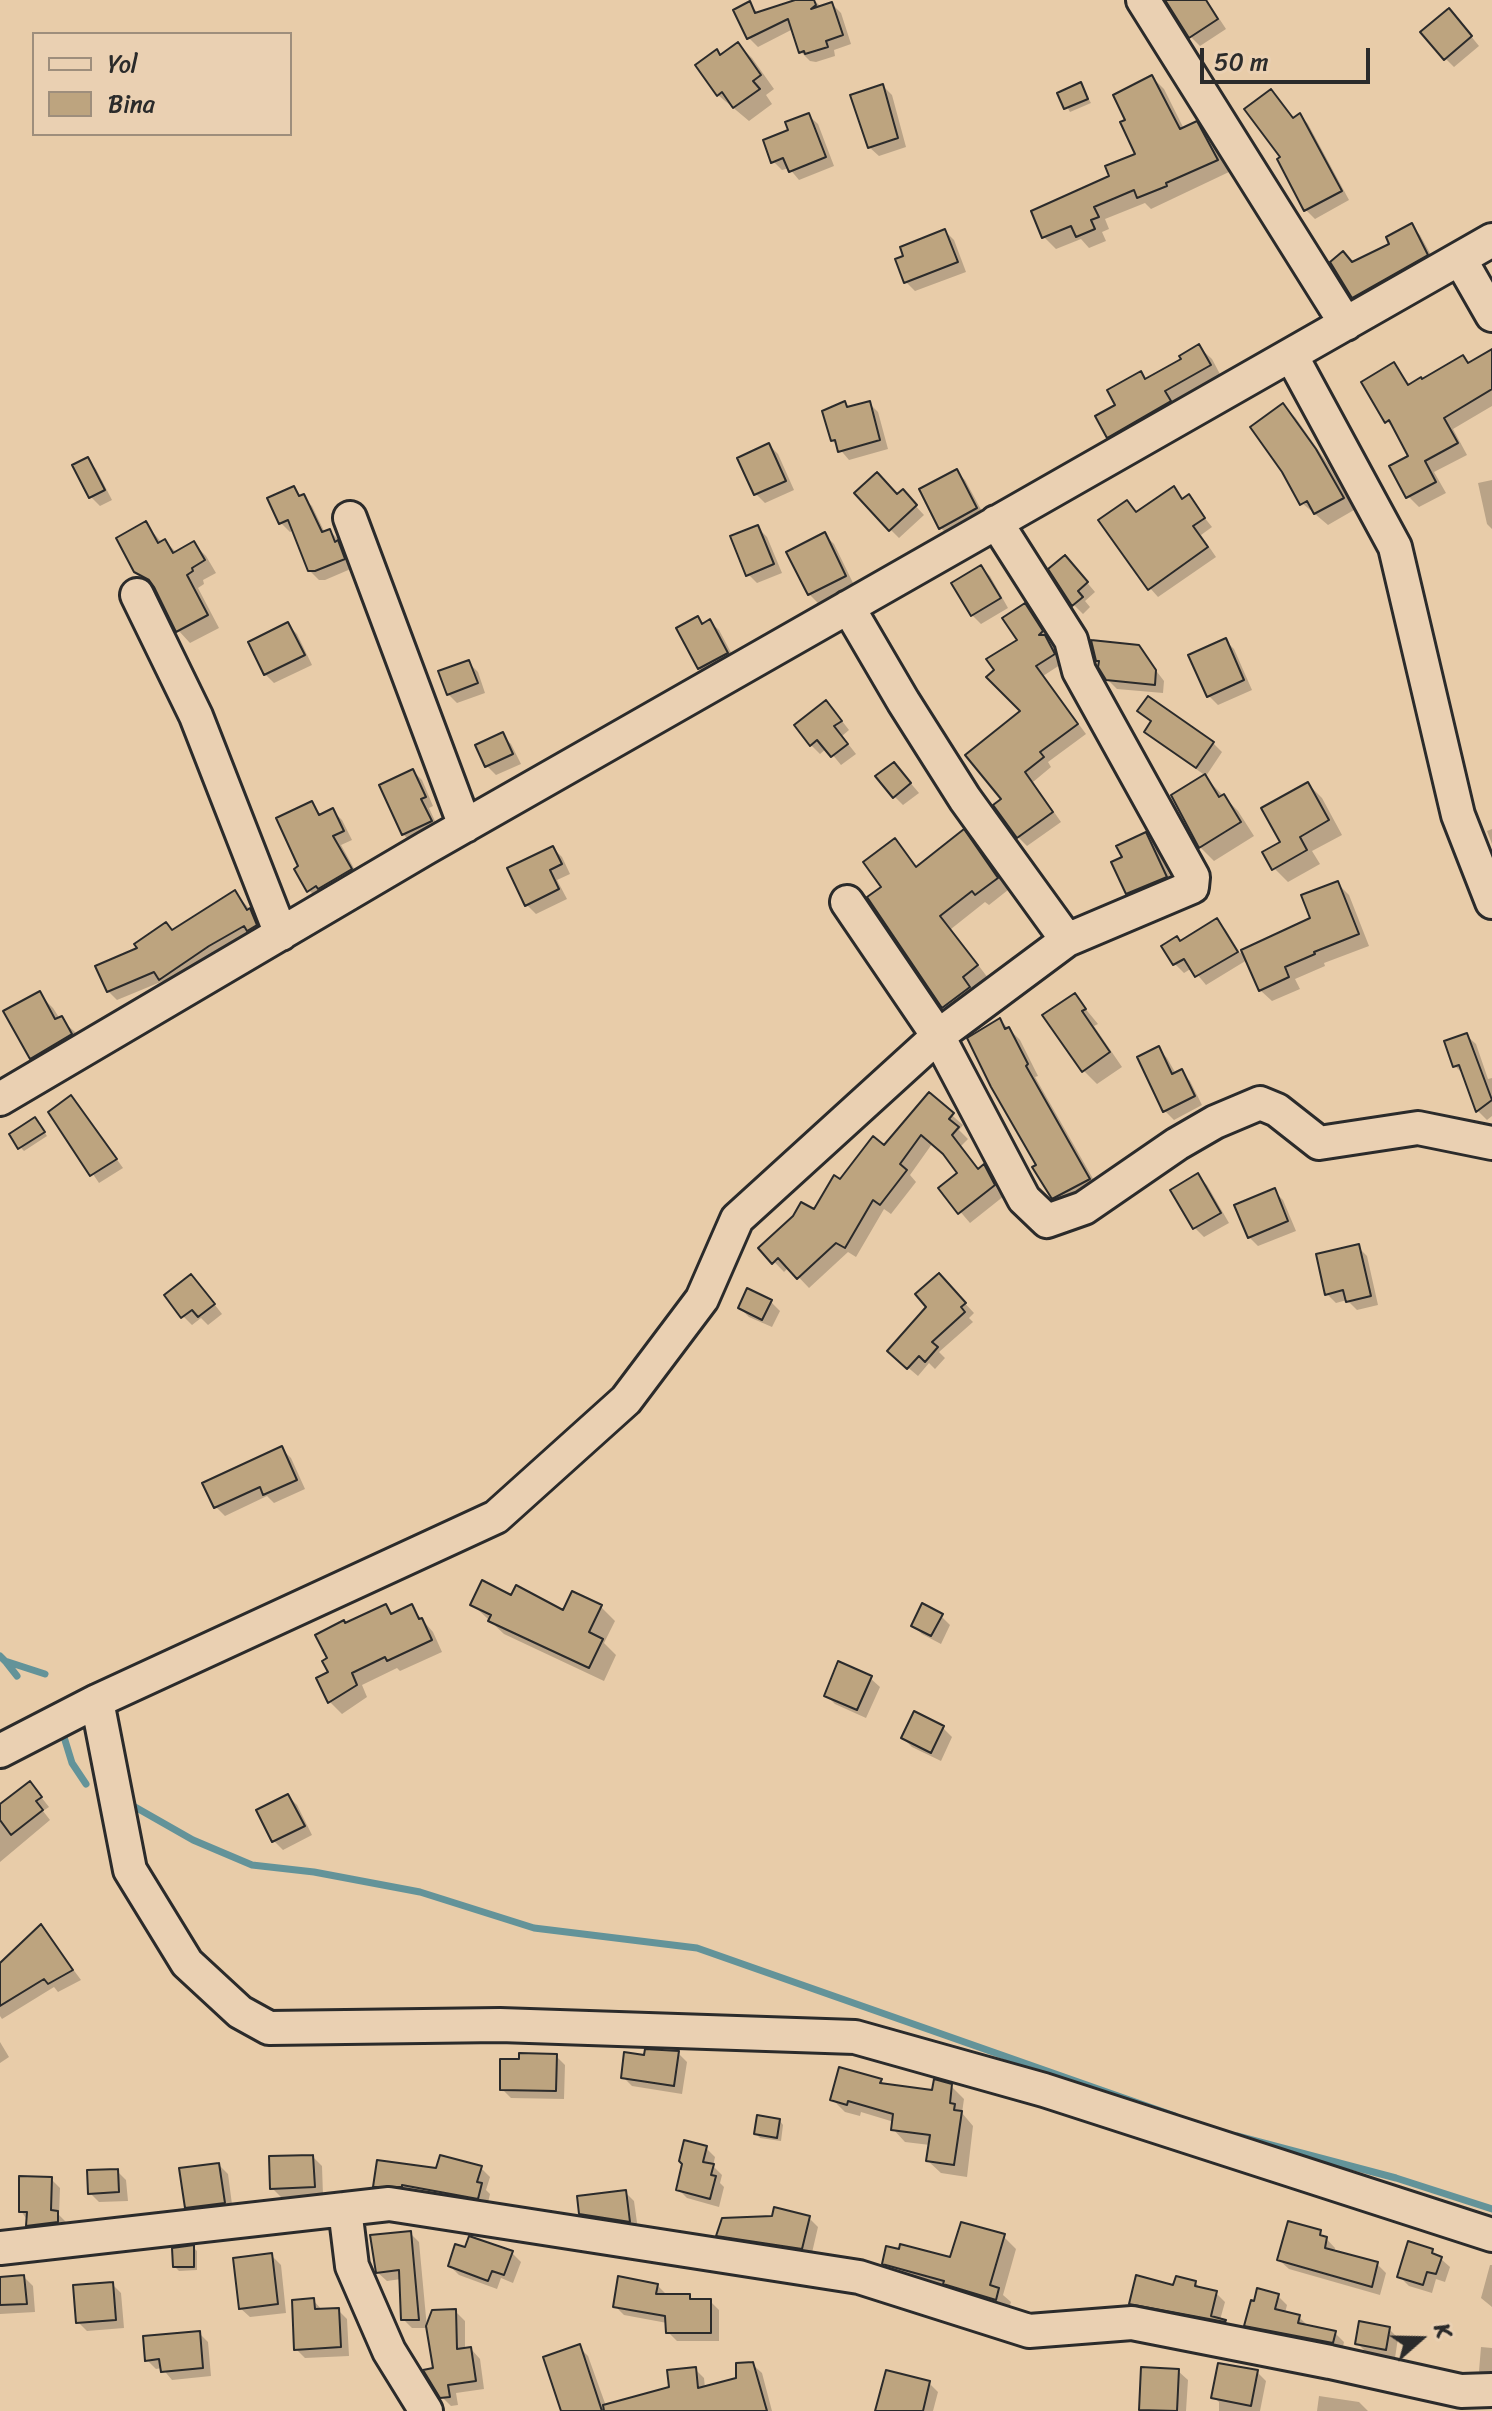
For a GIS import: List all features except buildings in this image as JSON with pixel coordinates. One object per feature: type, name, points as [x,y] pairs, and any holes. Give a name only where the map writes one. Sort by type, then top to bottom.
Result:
[{"type":"street","points":[[1143,0],[1346,324]]},
{"type":"street","points":[[0,1099],[465,826],[1492,240]]},
{"type":"street","points":[[1460,259],[1492,315]]},
{"type":"street","points":[[1291,355],[1395,547],[1458,815],[1492,902]]},
{"type":"street","points":[[350,518],[465,826]]},
{"type":"street","points":[[0,1751],[97,1701],[496,1517],[626,1400],[702,1299],[737,1219],[938,1036],[1067,940],[1192,887],[1193,877],[1079,671],[1071,640],[996,522]]},
{"type":"street","points":[[137,595],[196,716],[281,934]]},
{"type":"street","points":[[848,607],[965,799],[1067,940]]},
{"type":"street","points":[[847,902],[938,1036],[1024,1199],[1047,1221],[1084,1208],[1177,1144],[1215,1122],[1260,1103],[1267,1103],[1319,1143],[1418,1128],[1492,1143]]},
{"type":"street","points":[[97,1701],[130,1870],[187,1963],[240,2012],[269,2028],[500,2025],[855,2037],[1044,2090],[1492,2235]]},
{"type":"street","points":[[0,2248],[389,2204],[859,2277],[1029,2331],[1132,2323],[1461,2391],[1492,2390]]},
{"type":"street","points":[[345,2209],[352,2266],[389,2351],[426,2411]]},
{"type":"waterway","points":[[0,1656],[5,1661],[45,1674]]},
{"type":"waterway","points":[[6,1662],[17,1676]]},
{"type":"waterway","points":[[64,1737],[72,1763],[86,1784]]},
{"type":"waterway","points":[[128,1803],[193,1840],[252,1865],[314,1872],[420,1892],[534,1928],[697,1948],[1175,2116]]},
{"type":"waterway","points":[[1237,2136],[1396,2178],[1492,2209]]}]
